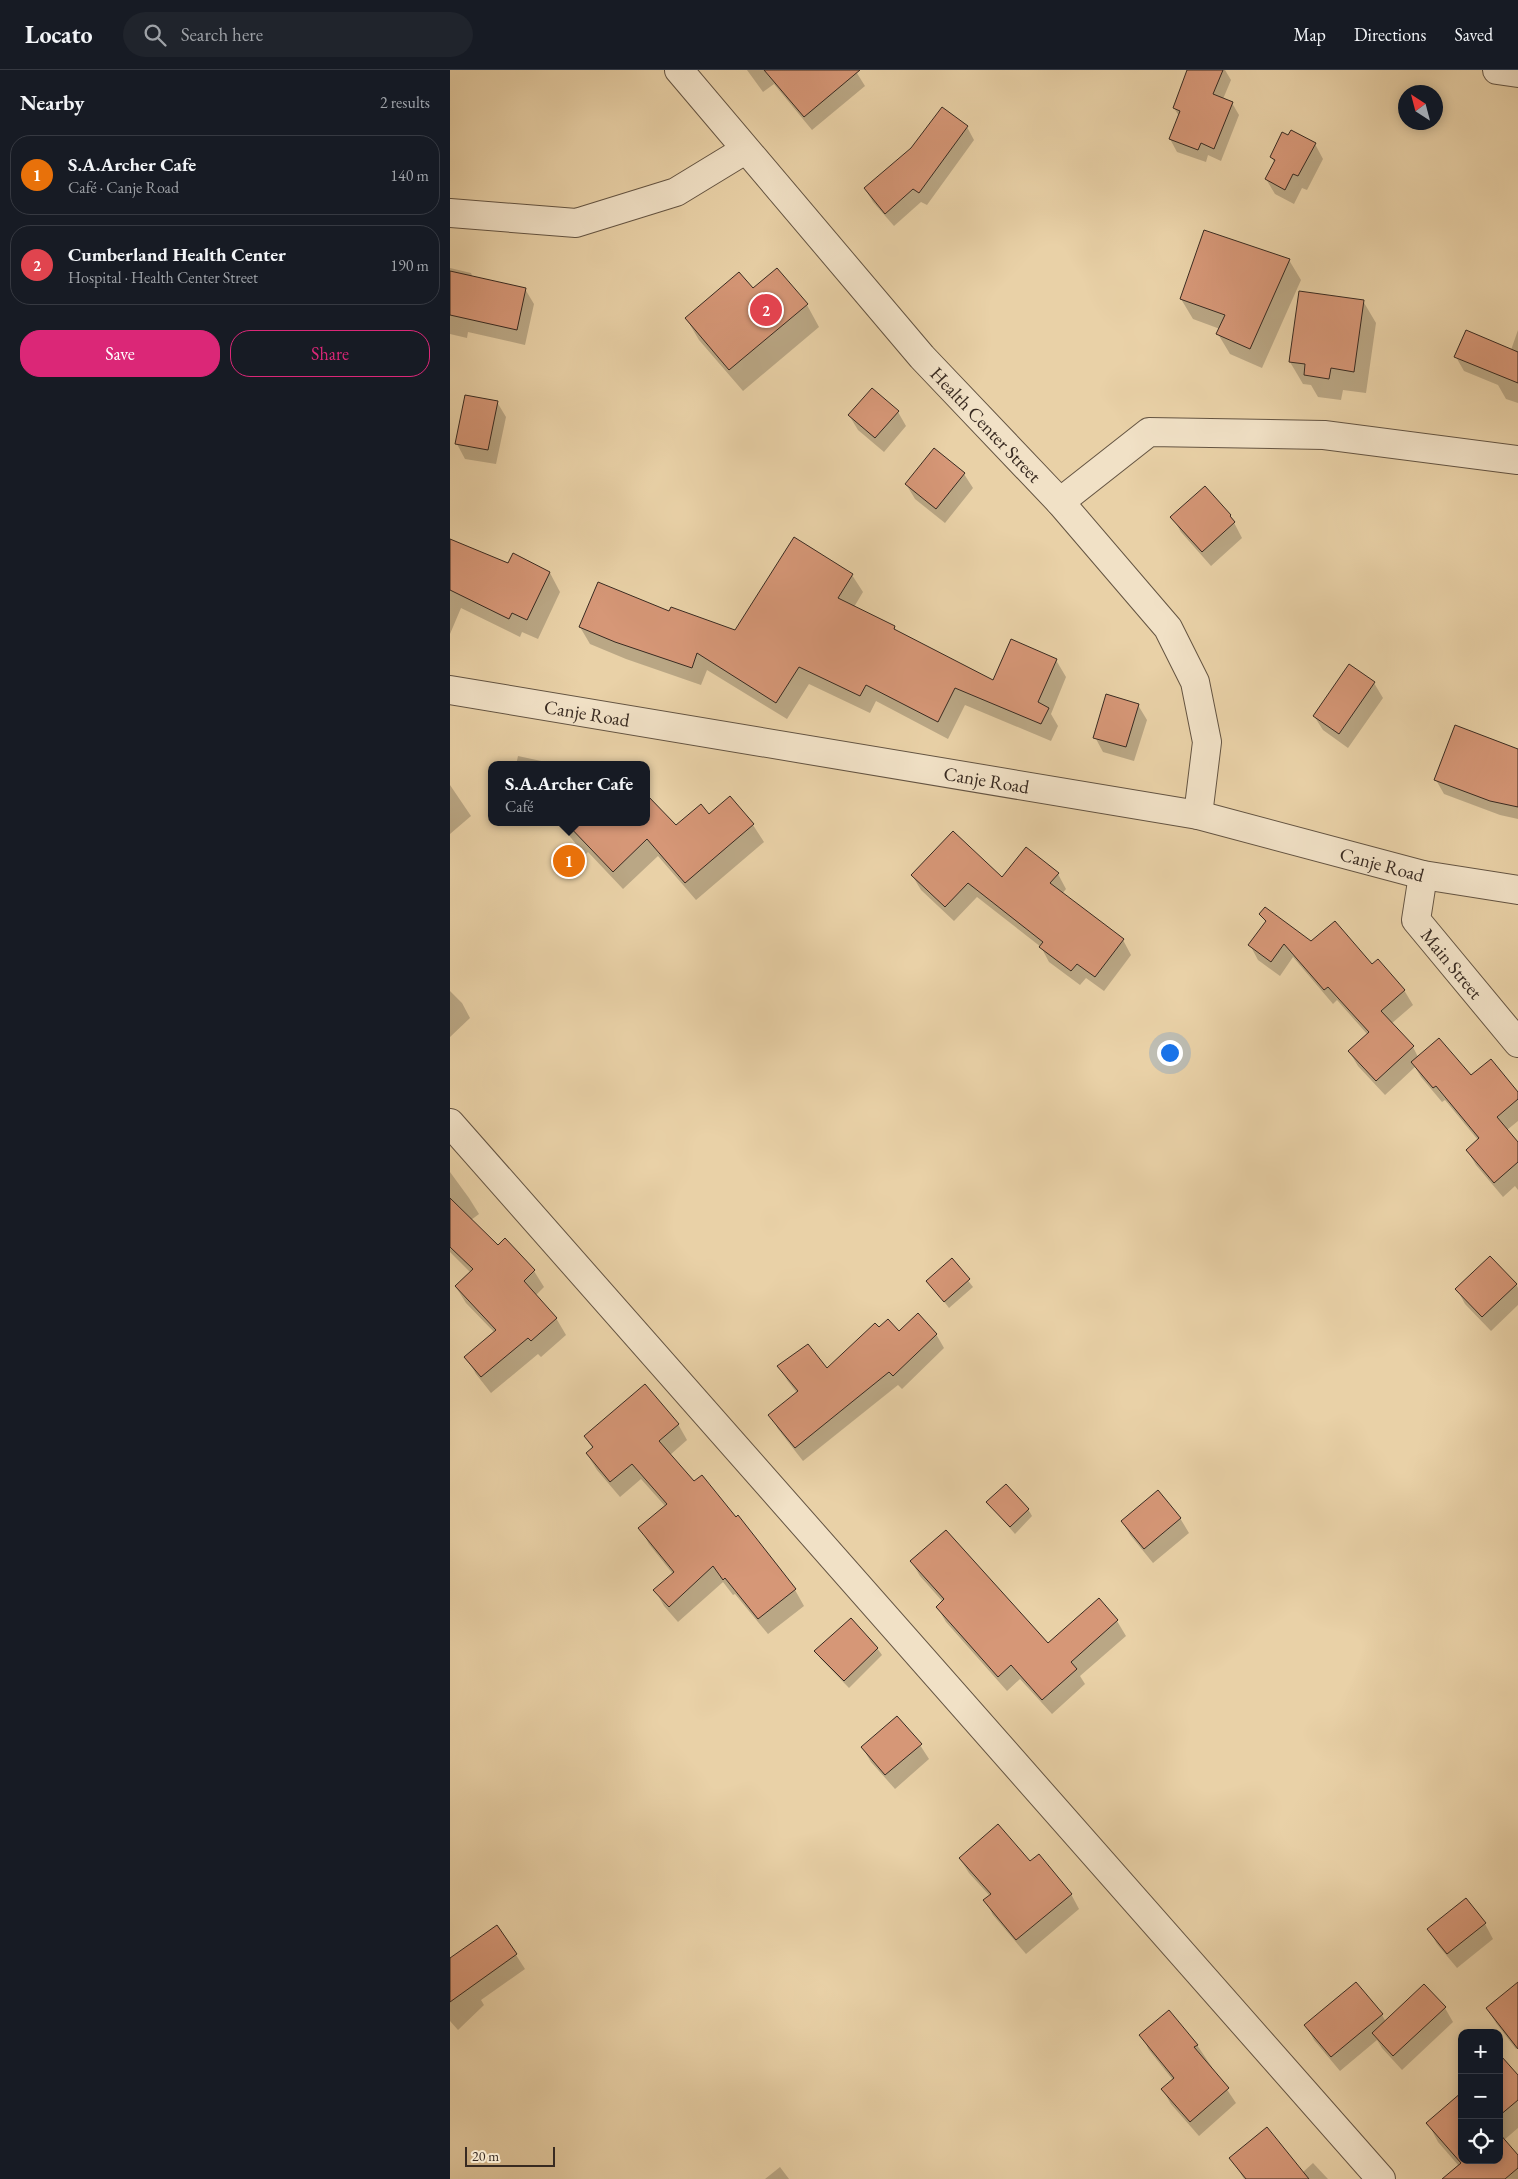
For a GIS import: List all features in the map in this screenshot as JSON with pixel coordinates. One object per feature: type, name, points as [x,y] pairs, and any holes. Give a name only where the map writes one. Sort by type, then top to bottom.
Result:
[{"type":"street","name":"Health Center Street","points":[[679,70],[922,357],[1060,502],[1168,628],[1196,682],[1207,742],[1198,815]]},
{"type":"street","points":[[1497,70],[1518,73]]},
{"type":"street","points":[[450,213],[576,223],[676,192],[745,150]]},
{"type":"street","points":[[1060,502],[1149,432],[1324,435],[1518,460]]},
{"type":"street","name":"Canje Road","points":[[450,690],[1198,815],[1423,875],[1518,890]]},
{"type":"street","name":"Main Street","points":[[1423,875],[1416,920],[1518,1044]]},
{"type":"street","points":[[450,1123],[1381,2179]]},
{"type":"building","points":[[764,70],[860,70],[804,117]]},
{"type":"building","points":[[1187,70],[1223,70],[1213,94],[1233,102],[1214,149],[1201,143],[1198,150],[1169,139],[1180,111],[1173,108]]},
{"type":"building","points":[[942,107],[968,126],[919,193],[913,189],[885,214],[864,188],[911,148]]},
{"type":"building","points":[[1291,130],[1316,143],[1298,176],[1293,174],[1285,190],[1265,179],[1275,160],[1270,157],[1282,132],[1288,135]]},
{"type":"building","points":[[1204,230],[1290,259],[1250,349],[1216,334],[1225,315],[1180,299]]},
{"type":"building","points":[[777,268],[808,304],[729,370],[685,318],[739,272],[753,288]]},
{"type":"building","points":[[450,271],[526,288],[517,330],[450,315]]},
{"type":"building","points":[[1299,291],[1364,300],[1354,372],[1331,368],[1329,379],[1304,375],[1305,364],[1289,362]]},
{"type":"building","points":[[1466,330],[1518,352],[1518,383],[1454,357]]},
{"type":"building","points":[[872,388],[899,411],[875,438],[848,415]]},
{"type":"building","points":[[465,395],[498,401],[488,450],[455,444]]},
{"type":"building","points":[[934,448],[965,473],[936,509],[905,484]]},
{"type":"building","points":[[1205,486],[1235,522],[1202,552],[1170,517]]},
{"type":"building","points":[[794,537],[853,574],[838,598],[895,626],[894,629],[993,680],[1011,639],[1057,659],[1038,702],[1049,708],[1041,724],[955,688],[938,722],[866,685],[860,696],[799,667],[776,703],[697,653],[692,668],[615,642],[579,627],[598,582],[669,611],[671,607],[735,630]]},
{"type":"building","points":[[450,539],[508,563],[513,553],[550,572],[527,620],[512,613],[509,619],[450,590]]},
{"type":"building","points":[[1349,664],[1375,682],[1339,734],[1313,716]]},
{"type":"building","points":[[1106,694],[1139,704],[1126,747],[1093,738]]},
{"type":"building","points":[[1455,725],[1518,749],[1518,807],[1490,801],[1434,780]]},
{"type":"building","points":[[730,796],[754,824],[685,883],[647,839],[613,872],[569,826],[650,826],[650,798],[676,825],[701,804],[709,814]]},
{"type":"building","points":[[953,831],[1002,877],[1026,847],[1059,873],[1050,883],[1124,939],[1095,977],[1077,964],[1071,971],[1039,947],[1043,942],[968,883],[945,907],[911,875]]},
{"type":"building","points":[[1265,907],[1311,941],[1335,921],[1372,964],[1378,959],[1405,990],[1381,1011],[1414,1046],[1376,1081],[1348,1051],[1369,1032],[1328,987],[1324,990],[1284,944],[1271,962],[1248,945],[1266,921],[1259,914]]},
{"type":"building","points":[[1439,1038],[1471,1075],[1491,1059],[1518,1092],[1518,1099],[1497,1117],[1518,1142],[1518,1162],[1494,1183],[1466,1150],[1479,1138],[1436,1086],[1433,1088],[1411,1062]]},
{"type":"building","points":[[450,1198],[498,1245],[505,1238],[535,1270],[524,1281],[557,1318],[531,1341],[528,1338],[481,1377],[464,1357],[496,1330],[455,1286],[473,1269],[450,1247]]},
{"type":"building","points":[[1490,1256],[1517,1284],[1482,1317],[1455,1289]]},
{"type":"building","points":[[952,1258],[970,1279],[944,1302],[926,1281]]},
{"type":"building","points":[[918,1313],[937,1334],[893,1376],[889,1372],[795,1448],[768,1415],[798,1391],[777,1366],[808,1344],[827,1368],[875,1323],[879,1327],[888,1319],[899,1331]]},
{"type":"building","points":[[645,1384],[679,1424],[659,1441],[694,1481],[702,1475],[736,1517],[738,1515],[796,1589],[758,1619],[713,1566],[669,1607],[653,1590],[674,1572],[638,1528],[667,1504],[632,1464],[610,1482],[586,1453],[593,1447],[584,1436]]},
{"type":"building","points":[[1006,1484],[1029,1509],[1010,1527],[986,1502]]},
{"type":"building","points":[[1158,1490],[1181,1518],[1144,1549],[1121,1521]]},
{"type":"building","points":[[946,1530],[1048,1643],[1099,1598],[1118,1620],[1071,1662],[1077,1669],[1042,1700],[1011,1665],[998,1677],[936,1607],[944,1599],[910,1561]]},
{"type":"building","points":[[851,1618],[878,1648],[844,1681],[814,1651]]},
{"type":"building","points":[[897,1716],[922,1744],[885,1775],[861,1747]]},
{"type":"building","points":[[998,1824],[1030,1861],[1039,1854],[1072,1894],[1016,1940],[983,1900],[991,1894],[959,1858]]},
{"type":"building","points":[[1466,1898],[1486,1923],[1447,1954],[1427,1929]]},
{"type":"building","points":[[497,1925],[517,1954],[450,2002],[450,1958]]},
{"type":"building","points":[[1356,1982],[1383,2014],[1331,2057],[1304,2025]]},
{"type":"building","points":[[1518,1982],[1518,2049],[1503,2029],[1486,2008]]},
{"type":"building","points":[[1424,1984],[1446,2007],[1393,2056],[1372,2033]]},
{"type":"building","points":[[1169,2010],[1198,2045],[1194,2047],[1229,2088],[1190,2122],[1161,2089],[1174,2078],[1139,2035]]},
{"type":"building","points":[[1503,2058],[1518,2075],[1518,2100],[1503,2113]]},
{"type":"building","points":[[1458,2095],[1458,2160],[1426,2123]]},
{"type":"building","points":[[1267,2127],[1309,2179],[1246,2179],[1229,2158]]},
{"type":"building","points":[[1503,2138],[1518,2155],[1518,2168],[1505,2179],[1442,2179],[1460,2164],[1503,2164]]},
{"type":"place","name":"Cumberland Health Center","points":[[766,310]]},
{"type":"place","name":"S.A.Archer Cafe","points":[[569,861]]}]
